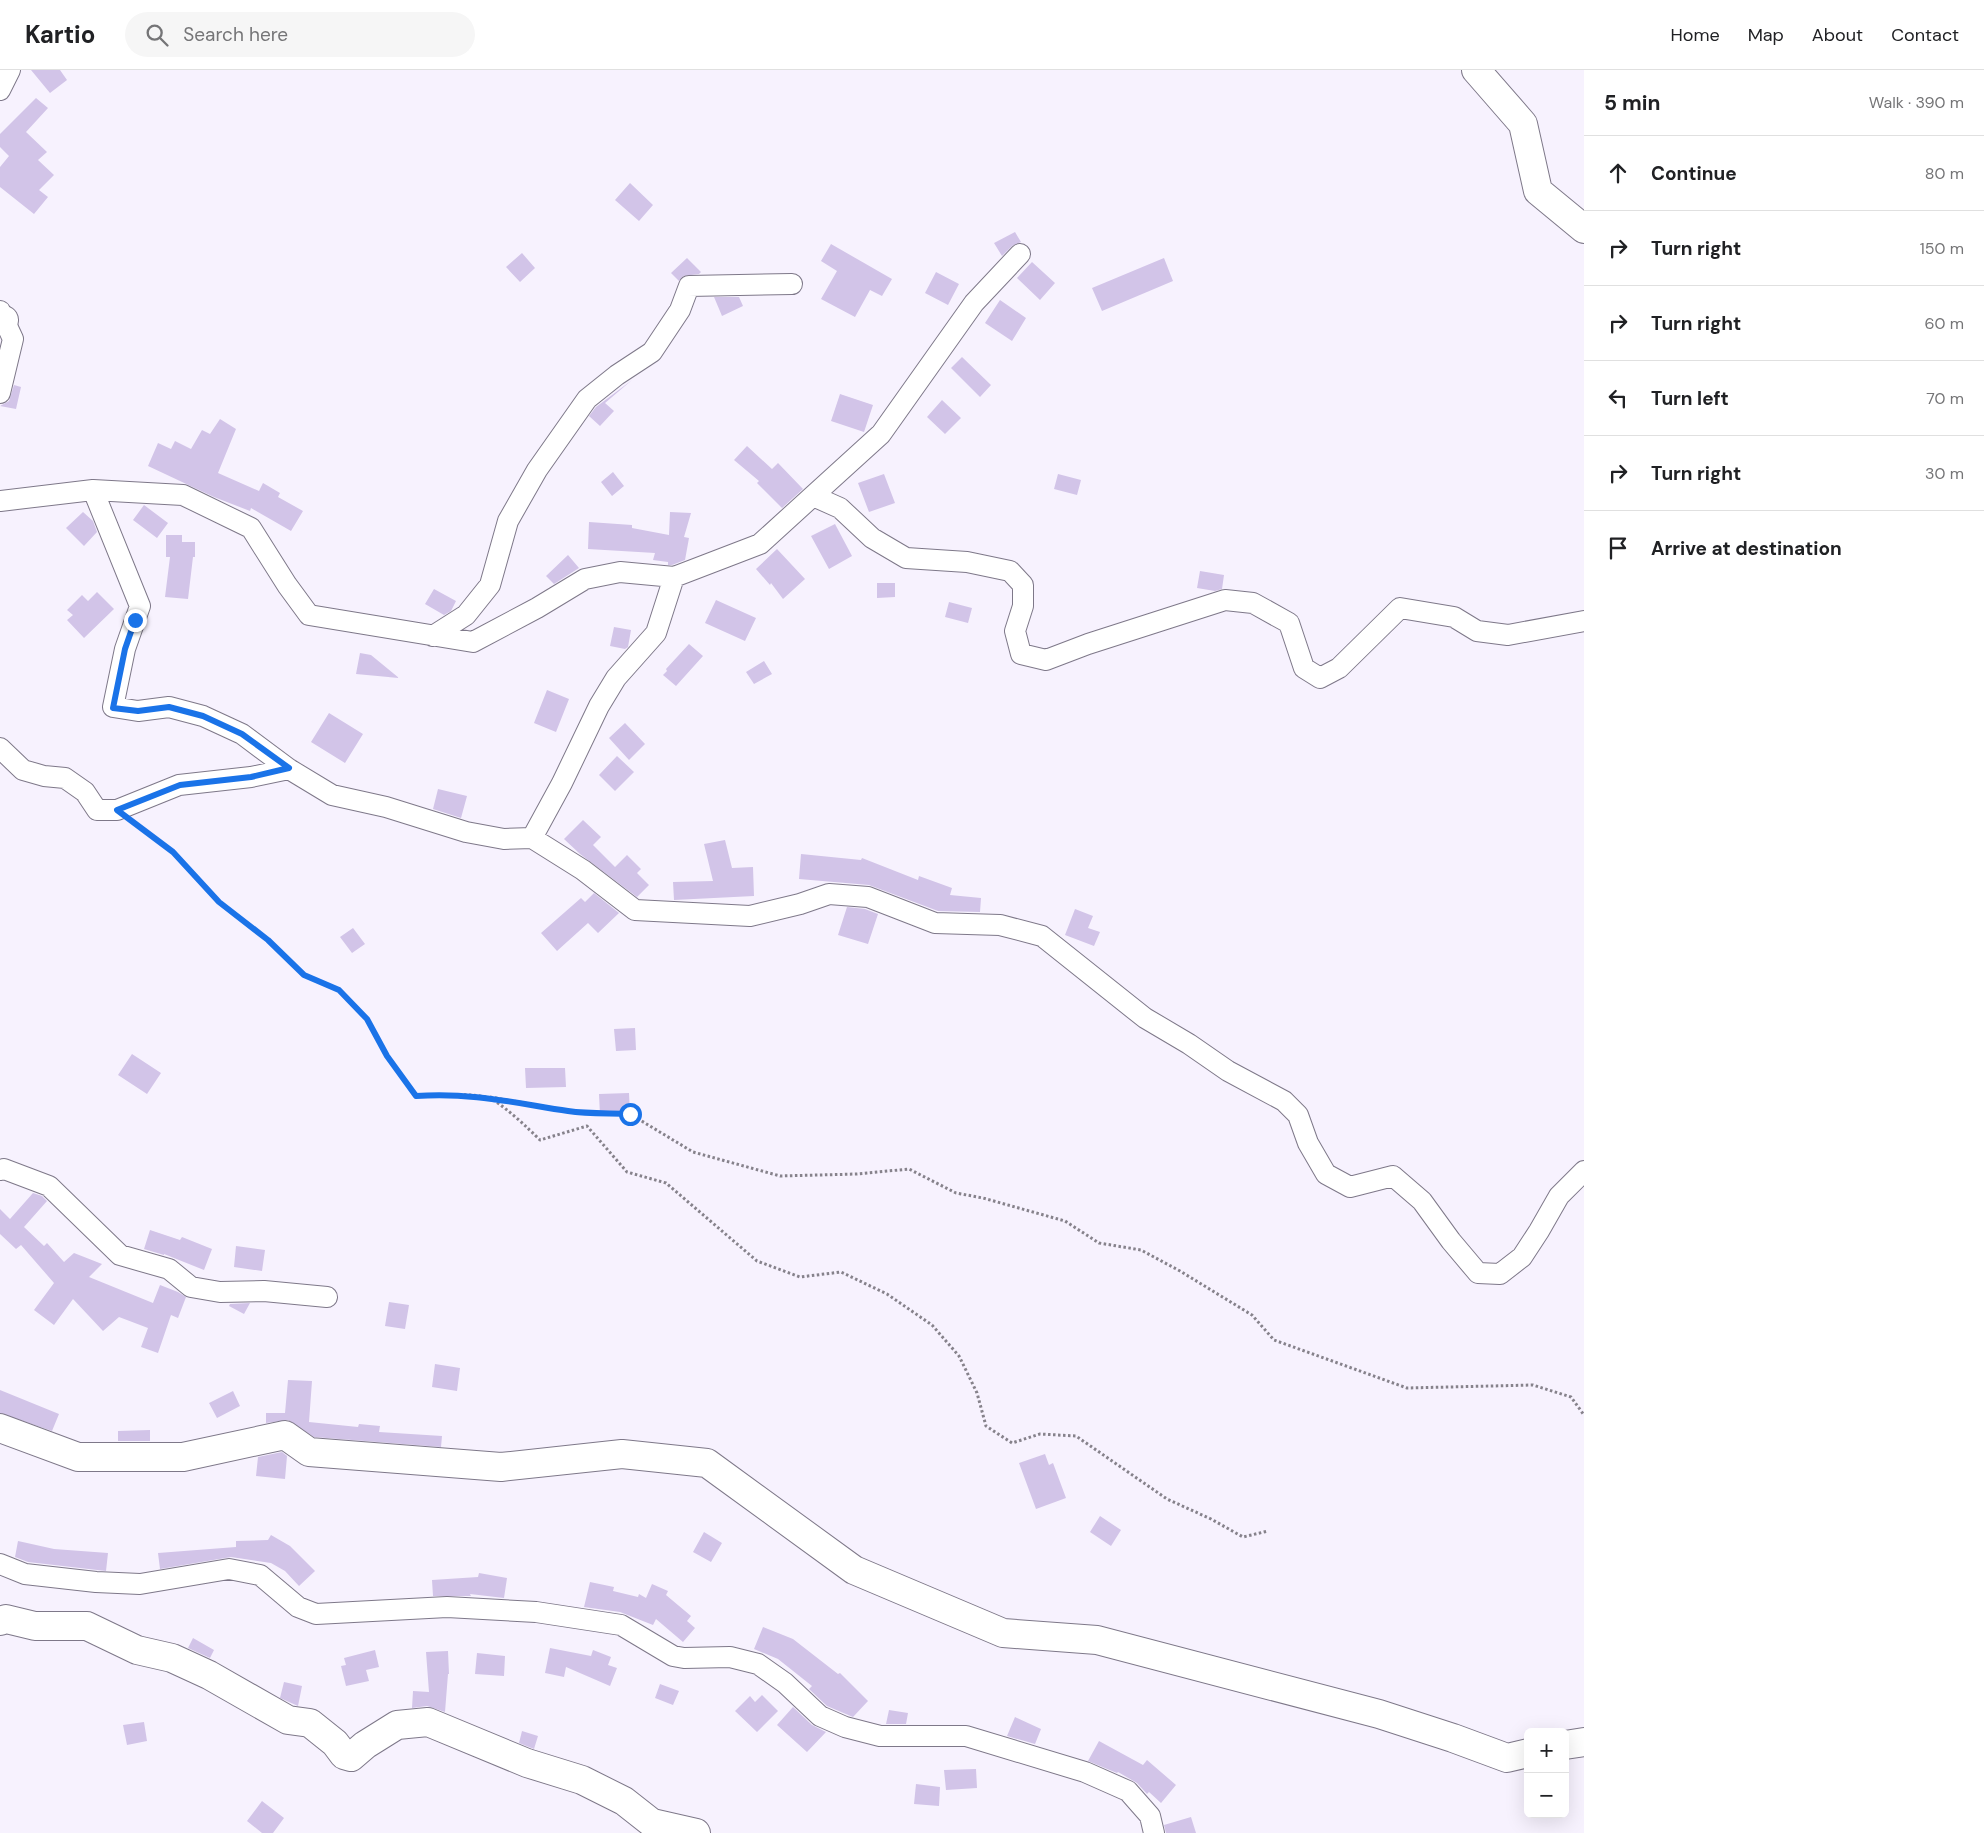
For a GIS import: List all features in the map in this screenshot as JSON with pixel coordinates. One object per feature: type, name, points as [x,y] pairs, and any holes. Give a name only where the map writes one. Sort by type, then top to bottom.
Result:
[{"type":"street","points":[[0,90],[10,70]]},
{"type":"street","points":[[1476,70],[1523,124],[1538,191],[1584,229]]},
{"type":"street","points":[[0,501],[93,490],[183,495],[251,528],[287,585],[309,615],[473,642],[537,608],[585,579],[620,572],[674,577],[760,544],[882,434],[974,303],[1020,254]]},
{"type":"street","points":[[433,636],[466,615],[490,585],[508,521],[536,470],[587,399],[617,374],[652,352],[680,310],[689,286],[792,284]]},
{"type":"street","points":[[0,393],[13,339],[1,317]]},
{"type":"street","points":[[93,490],[140,606],[125,649],[113,708],[138,711],[169,707],[203,716],[242,734],[289,768],[332,795],[386,807],[466,832],[504,839],[532,838],[583,870],[636,910],[750,916],[800,904],[829,894],[868,897],[935,923],[1000,925],[1042,936],[1145,1018],[1189,1044],[1228,1071],[1284,1101],[1298,1114],[1308,1143],[1326,1174],[1350,1187],[1393,1176],[1422,1201],[1451,1241],[1478,1273],[1500,1274],[1522,1257],[1539,1232],[1559,1196],[1584,1171]]},
{"type":"street","points":[[813,496],[840,508],[872,538],[906,558],[967,562],[1010,570],[1023,585],[1023,606],[1016,631],[1021,654],[1046,660],[1088,644],[1224,600],[1253,603],[1289,623],[1304,668],[1320,678],[1339,668],[1400,608],[1454,617],[1477,631],[1508,635],[1584,621]]},
{"type":"street","points":[[532,838],[562,783],[599,706],[616,678],[656,633],[674,577]]},
{"type":"street","points":[[0,748],[23,770],[44,776],[65,778],[85,792],[97,810],[117,810],[180,785],[251,777],[289,768]]},
{"type":"street","points":[[0,1170],[4,1169],[49,1186],[120,1255],[170,1269],[191,1286],[220,1292],[264,1291],[327,1297]]},
{"type":"street","points":[[0,1428],[78,1457],[183,1456],[285,1434],[309,1452],[501,1467],[622,1454],[707,1463],[854,1570],[1004,1634],[1097,1640],[1379,1714],[1507,1758],[1524,1754]]},
{"type":"street","points":[[0,1564],[25,1574],[96,1582],[140,1584],[229,1569],[260,1575],[298,1607],[316,1614],[447,1607],[536,1612],[621,1625],[672,1656],[684,1658],[730,1657],[758,1664],[786,1683],[820,1716],[845,1727],[880,1736],[966,1736],[1085,1772],[1128,1791],[1150,1816],[1154,1833]]},
{"type":"street","points":[[0,1621],[6,1619],[35,1626],[87,1626],[137,1650],[172,1658],[209,1675],[288,1720],[310,1723],[335,1743],[344,1755],[351,1757],[365,1745],[397,1725],[428,1722],[527,1762],[582,1780],[624,1801],[645,1828],[696,1833]]},
{"type":"street","points":[[1569,1744],[1584,1742]]},
{"type":"path","points":[[117,810],[173,852],[219,902],[268,940],[304,975],[339,990],[367,1019],[387,1056],[416,1096],[487,1097],[570,1111],[630,1114],[693,1152],[780,1176],[857,1174],[909,1169],[956,1193],[983,1198],[1065,1221],[1099,1243],[1141,1250],[1180,1271],[1252,1316],[1274,1340],[1407,1388],[1533,1385],[1570,1397],[1584,1414]]},
{"type":"path","points":[[487,1097],[518,1119],[540,1140],[587,1126],[627,1172],[666,1183],[757,1261],[800,1277],[841,1272],[887,1294],[932,1325],[959,1356],[976,1393],[986,1426],[1012,1443],[1040,1434],[1076,1436],[1167,1499],[1211,1519],[1243,1537],[1268,1532]]},
{"type":"building","points":[[31,70],[60,70],[67,80],[50,93]]},
{"type":"building","points":[[36,98],[48,108],[26,132],[47,152],[38,160],[54,175],[39,190],[48,197],[34,214],[0,187],[0,167],[9,156],[0,147],[0,134]]},
{"type":"building","points":[[630,183],[653,205],[639,221],[615,200]]},
{"type":"building","points":[[1015,232],[1021,242],[1012,246],[1002,256],[994,243]]},
{"type":"building","points":[[831,244],[892,279],[882,296],[870,290],[855,317],[821,299],[837,271],[821,261]]},
{"type":"building","points":[[522,253],[535,268],[520,282],[506,267]]},
{"type":"building","points":[[687,258],[701,272],[699,274],[683,276],[679,281],[671,273]]},
{"type":"building","points":[[1164,258],[1173,281],[1102,311],[1092,288]]},
{"type":"building","points":[[1032,262],[1055,283],[1040,300],[1017,278]]},
{"type":"building","points":[[936,272],[959,284],[948,305],[925,293]]},
{"type":"building","points":[[714,297],[739,297],[743,306],[722,316]]},
{"type":"building","points":[[1000,300],[1026,318],[1012,341],[985,323]]},
{"type":"building","points":[[962,357],[991,385],[980,397],[951,368]]},
{"type":"building","points":[[632,380],[605,403],[614,411],[600,426],[589,416],[596,407]]},
{"type":"building","points":[[14,385],[21,387],[16,409],[0,406],[9,401]]},
{"type":"building","points":[[840,394],[873,405],[864,432],[831,421]]},
{"type":"building","points":[[942,400],[961,418],[945,434],[927,417]]},
{"type":"building","points":[[220,419],[236,429],[218,473],[259,491],[263,483],[280,493],[278,497],[303,511],[291,531],[251,508],[250,511],[214,497],[148,466],[158,443],[171,449],[175,441],[191,449],[202,430],[210,434]]},
{"type":"building","points":[[747,446],[772,469],[778,463],[803,489],[782,508],[757,483],[759,481],[734,460]]},
{"type":"building","points":[[613,472],[624,486],[612,496],[601,482]]},
{"type":"building","points":[[884,474],[895,503],[869,512],[858,483]]},
{"type":"building","points":[[1058,474],[1081,480],[1077,495],[1054,489]]},
{"type":"building","points":[[144,505],[168,523],[157,538],[133,520]]},
{"type":"building","points":[[83,512],[93,521],[97,532],[84,546],[66,528]]},
{"type":"building","points":[[670,512],[691,513],[684,537],[689,538],[685,560],[668,565],[668,562],[653,560],[655,553],[588,549],[589,522],[632,525],[632,528],[669,535]]},
{"type":"building","points":[[835,524],[852,556],[829,569],[811,536]]},
{"type":"building","points":[[166,535],[182,535],[182,542],[195,542],[195,557],[193,557],[188,599],[165,597],[170,557],[166,557]]},
{"type":"building","points":[[777,549],[805,579],[783,599],[771,583],[770,585],[756,569]]},
{"type":"building","points":[[568,555],[579,568],[554,584],[546,576]]},
{"type":"building","points":[[1200,571],[1224,575],[1222,589],[1215,591],[1197,588]]},
{"type":"building","points":[[877,583],[895,583],[895,597],[877,598]]},
{"type":"building","points":[[434,589],[456,601],[451,611],[444,615],[425,604]]},
{"type":"building","points":[[97,592],[114,609],[84,638],[67,620],[73,615],[67,610],[82,595],[88,601]]},
{"type":"building","points":[[716,600],[756,618],[745,641],[705,623]]},
{"type":"building","points":[[949,602],[972,608],[968,623],[945,617]]},
{"type":"building","points":[[614,627],[631,630],[628,647],[625,649],[610,646]]},
{"type":"building","points":[[689,644],[703,656],[676,686],[663,675],[667,671],[666,669]]},
{"type":"building","points":[[360,653],[371,655],[399,678],[356,674]]},
{"type":"building","points":[[764,661],[772,674],[754,684],[746,672]]},
{"type":"building","points":[[547,690],[569,699],[556,732],[534,723]]},
{"type":"building","points":[[329,713],[363,734],[345,763],[311,742]]},
{"type":"building","points":[[625,723],[645,744],[629,760],[609,738]]},
{"type":"building","points":[[617,756],[634,772],[615,791],[599,775]]},
{"type":"building","points":[[438,789],[467,796],[461,818],[433,809]]},
{"type":"building","points":[[583,820],[601,837],[593,845],[615,867],[627,855],[641,869],[637,873],[649,885],[637,897],[580,854],[564,839]]},
{"type":"building","points":[[725,840],[732,868],[753,867],[754,896],[674,900],[673,882],[713,881],[704,844]]},
{"type":"building","points":[[801,854],[861,860],[862,858],[918,880],[919,876],[952,888],[950,895],[981,898],[980,912],[938,911],[869,885],[799,879]]},
{"type":"building","points":[[594,893],[619,913],[598,933],[588,923],[557,951],[541,933],[581,898],[585,902]]},
{"type":"building","points":[[847,907],[865,909],[878,914],[868,944],[838,935]]},
{"type":"building","points":[[1075,909],[1093,916],[1088,928],[1100,932],[1094,946],[1065,935]]},
{"type":"building","points":[[353,928],[365,944],[352,953],[340,937]]},
{"type":"building","points":[[635,1028],[636,1050],[616,1051],[614,1029]]},
{"type":"building","points":[[132,1054],[161,1073],[147,1094],[118,1075]]},
{"type":"building","points":[[525,1068],[565,1068],[566,1087],[526,1088]]},
{"type":"building","points":[[629,1093],[630,1114],[600,1115],[599,1094]]},
{"type":"building","points":[[33,1193],[42,1196],[47,1201],[24,1227],[44,1246],[47,1243],[64,1262],[74,1253],[102,1264],[89,1277],[153,1303],[160,1285],[186,1297],[178,1318],[171,1315],[158,1353],[141,1347],[148,1328],[119,1317],[103,1331],[73,1299],[54,1325],[34,1310],[54,1283],[21,1245],[16,1249],[0,1234],[0,1209],[10,1219]]},
{"type":"building","points":[[150,1230],[180,1240],[182,1237],[212,1249],[204,1270],[164,1254],[144,1249]]},
{"type":"building","points":[[236,1246],[265,1250],[262,1271],[234,1267]]},
{"type":"building","points":[[389,1302],[409,1305],[405,1329],[385,1326]]},
{"type":"building","points":[[250,1303],[244,1314],[229,1306],[230,1304]]},
{"type":"building","points":[[435,1364],[460,1368],[457,1391],[432,1387]]},
{"type":"building","points":[[288,1380],[312,1381],[309,1422],[358,1427],[359,1424],[380,1426],[379,1432],[442,1436],[441,1447],[314,1437],[288,1420],[266,1423],[266,1413],[285,1413]]},
{"type":"building","points":[[0,1390],[59,1414],[52,1431],[0,1413]]},
{"type":"building","points":[[233,1391],[240,1406],[217,1418],[209,1403]]},
{"type":"building","points":[[150,1430],[150,1441],[118,1441],[118,1431]]},
{"type":"building","points":[[282,1452],[287,1456],[285,1479],[256,1476],[258,1457]]},
{"type":"building","points":[[1045,1454],[1049,1465],[1053,1463],[1066,1498],[1036,1509],[1019,1463]]},
{"type":"building","points":[[1100,1516],[1121,1530],[1111,1546],[1090,1532]]},
{"type":"building","points":[[704,1532],[722,1543],[711,1562],[693,1552]]},
{"type":"building","points":[[271,1535],[290,1546],[315,1571],[299,1586],[285,1571],[271,1563],[231,1557],[160,1569],[158,1553],[236,1547],[236,1541],[268,1540]]},
{"type":"building","points":[[18,1541],[54,1549],[108,1553],[106,1571],[28,1562],[15,1557]]},
{"type":"building","points":[[479,1573],[507,1578],[504,1598],[470,1594],[471,1596],[433,1596],[432,1580],[478,1577]]},
{"type":"building","points":[[590,1582],[614,1587],[613,1591],[638,1597],[639,1594],[646,1598],[652,1584],[668,1591],[666,1595],[691,1616],[687,1621],[695,1628],[683,1642],[656,1619],[653,1625],[620,1612],[584,1607]]},
{"type":"building","points":[[763,1627],[793,1639],[838,1674],[840,1673],[868,1701],[853,1717],[827,1706],[809,1689],[812,1686],[778,1659],[754,1649]]},
{"type":"building","points":[[193,1638],[214,1650],[210,1658],[188,1648]]},
{"type":"building","points":[[550,1648],[591,1656],[593,1650],[611,1657],[608,1665],[617,1668],[610,1686],[566,1667],[564,1677],[545,1673]]},
{"type":"building","points":[[375,1650],[379,1667],[366,1670],[369,1681],[346,1686],[341,1666],[346,1665],[344,1658]]},
{"type":"building","points":[[448,1651],[449,1674],[445,1712],[427,1706],[412,1708],[413,1691],[429,1692],[426,1652]]},
{"type":"building","points":[[477,1653],[505,1656],[504,1676],[475,1674]]},
{"type":"building","points":[[284,1682],[302,1686],[298,1706],[280,1698]]},
{"type":"building","points":[[660,1684],[679,1691],[673,1705],[655,1698]]},
{"type":"building","points":[[762,1695],[778,1711],[757,1732],[735,1711],[750,1696],[755,1702]]},
{"type":"building","points":[[793,1707],[812,1725],[826,1732],[807,1752],[777,1725]]},
{"type":"building","points":[[889,1710],[908,1713],[906,1724],[886,1724]]},
{"type":"building","points":[[1015,1717],[1041,1729],[1035,1744],[1007,1736]]},
{"type":"building","points":[[144,1722],[147,1741],[127,1745],[123,1725]]},
{"type":"building","points":[[522,1731],[538,1736],[534,1749],[519,1743]]},
{"type":"building","points":[[1099,1741],[1143,1765],[1147,1760],[1176,1785],[1161,1803],[1149,1792],[1147,1794],[1137,1783],[1118,1772],[1088,1761]]},
{"type":"building","points":[[976,1769],[977,1788],[946,1790],[944,1770]]},
{"type":"building","points":[[916,1784],[940,1787],[939,1806],[914,1804]]},
{"type":"building","points":[[262,1801],[284,1818],[273,1833],[262,1833],[247,1821]]},
{"type":"building","points":[[1191,1817],[1196,1833],[1166,1833],[1164,1825]]},
{"type":"route","points":[[135,620],[125,649],[113,708],[138,711],[169,707],[203,716],[242,734],[289,768],[251,777],[180,785],[117,810],[173,852],[219,902],[268,940],[304,975],[339,990],[367,1019],[387,1056],[416,1096],[487,1097],[570,1111],[630,1114]]}]
